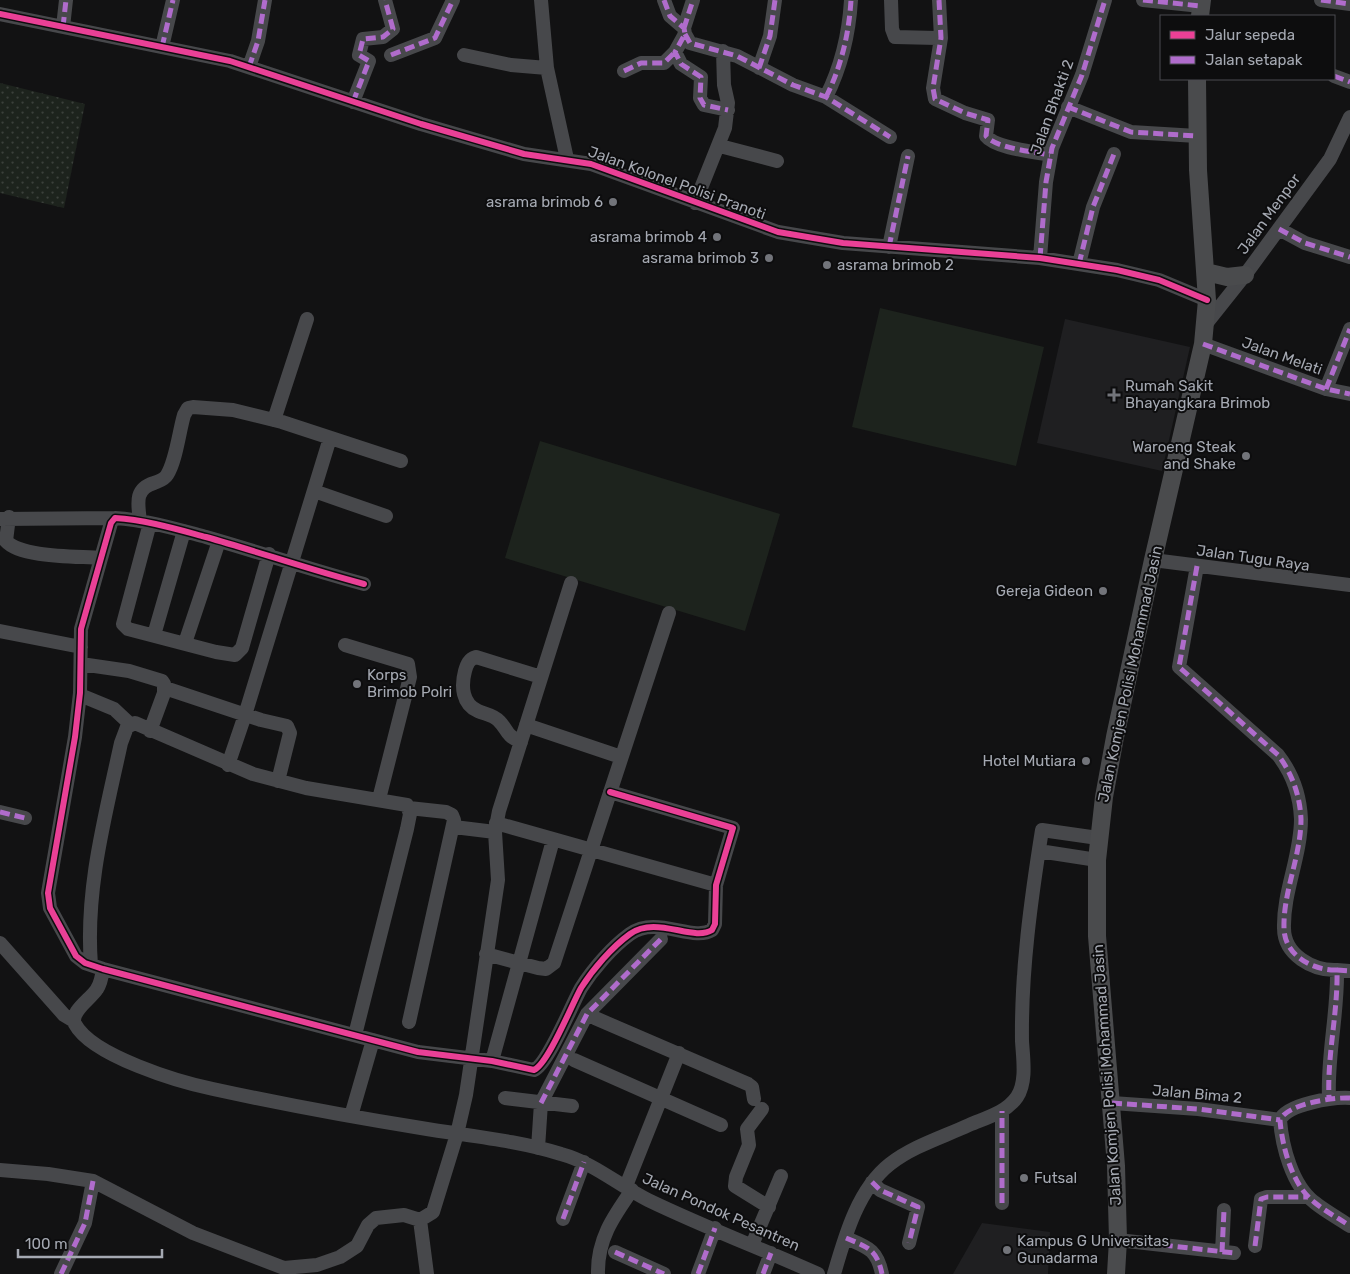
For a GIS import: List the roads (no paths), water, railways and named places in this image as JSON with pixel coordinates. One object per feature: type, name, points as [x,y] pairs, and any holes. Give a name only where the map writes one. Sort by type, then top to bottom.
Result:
[{"type":"main road","name":"Jalan Komjen Polisi Mohammad Jasin","points":[[1116,1274],[1118,1240],[1112,1103],[1097,927],[1098,838],[1108,772],[1206,324],[1206,272],[1197,136],[1196,80]]},
{"type":"main road","points":[[1206,272],[1227,276],[1245,275]]},
{"type":"street","points":[[63,27],[66,0]]},
{"type":"street","points":[[162,48],[173,0]]},
{"type":"street","points":[[249,67],[258,41],[265,0]]},
{"type":"street","points":[[353,102],[369,61],[359,55],[363,39],[383,37],[393,30],[385,0]]},
{"type":"street","points":[[392,55],[435,38],[453,0]]},
{"type":"street","points":[[541,0],[546,68],[567,159]]},
{"type":"street","points":[[664,0],[670,16],[684,31],[690,43],[737,56],[759,68],[826,97],[890,137]]},
{"type":"street","points":[[624,71],[641,63],[661,64],[667,62],[675,52],[684,31],[693,0]]},
{"type":"street","points":[[759,68],[767,49],[775,0]]},
{"type":"street","points":[[826,97],[834,82],[844,48],[851,0]]},
{"type":"street","points":[[891,0],[892,29],[895,37],[937,38]]},
{"type":"street","points":[[939,0],[941,38],[933,88],[935,99],[965,113],[988,120],[986,136],[992,140],[1014,148],[1050,155]]},
{"type":"street","name":"Jalan Bhakti 2","points":[[1040,258],[1050,155],[1082,75],[1105,0]]},
{"type":"street","points":[[1143,0],[1201,7]]},
{"type":"street","points":[[1321,0],[1350,4]]},
{"type":"street","name":"Jalan Kolonel Polisi Pranoti","points":[[0,14],[249,67],[353,102],[524,154],[591,164],[778,232],[844,243],[1040,258],[1079,264],[1144,276],[1207,300]]},
{"type":"street","points":[[695,203],[720,146],[728,110],[723,51]]},
{"type":"street","points":[[675,52],[681,64],[701,76],[700,98],[704,105],[728,110]]},
{"type":"street","points":[[464,55],[511,65],[546,68]]},
{"type":"street","points":[[1335,76],[1350,82]]},
{"type":"street","points":[[1068,107],[1131,132],[1197,136]]},
{"type":"street","name":"Jalan Menpor","points":[[1206,324],[1245,275],[1330,158],[1350,117]]},
{"type":"street","points":[[720,146],[777,161]]},
{"type":"street","points":[[1079,264],[1093,207],[1114,154]]},
{"type":"street","points":[[889,247],[908,156]]},
{"type":"street","points":[[1278,229],[1305,243],[1350,257]]},
{"type":"street","points":[[274,420],[307,319]]},
{"type":"street","points":[[1326,389],[1350,330]]},
{"type":"street","name":"Jalan Melati","points":[[1203,344],[1326,389],[1350,394]]},
{"type":"street","points":[[269,554],[240,652],[228,655],[125,627],[123,620],[145,522],[138,498],[140,491],[149,484],[161,481],[168,473],[184,415],[188,408],[233,410],[274,420],[401,460]]},
{"type":"street","points":[[228,765],[246,715],[330,438]]},
{"type":"street","points":[[314,491],[386,516]]},
{"type":"street","points":[[101,558],[40,553],[16,548],[6,541],[4,518],[115,518],[145,522],[269,554],[364,584]]},
{"type":"street","points":[[115,518],[107,534],[84,614],[80,695],[75,737],[47,899],[76,956],[97,967],[418,1052],[492,1060],[530,1070],[538,1069],[582,987],[632,932],[651,927],[707,932],[714,924],[716,885],[733,828],[610,792]]},
{"type":"street","points":[[154,634],[184,531]]},
{"type":"street","points":[[185,643],[219,541]]},
{"type":"street","name":"Jalan Tugu Raya","points":[[1153,560],[1350,585]]},
{"type":"street","points":[[1197,566],[1178,667],[1272,749],[1288,769],[1298,798],[1301,818],[1299,845],[1284,920],[1284,934],[1294,951],[1313,968],[1344,970],[1328,1075],[1329,1098]]},
{"type":"street","points":[[0,1170],[48,1174],[93,1181],[193,1233],[284,1268],[317,1265],[340,1257],[357,1246],[368,1225],[376,1218],[404,1215],[420,1220],[433,1212],[457,1134],[471,1058],[498,880],[496,828],[571,583]]},
{"type":"street","points":[[486,954],[546,969],[554,963],[669,613]]},
{"type":"street","points":[[0,632],[81,648]]},
{"type":"street","points":[[345,645],[408,664],[410,677],[379,799]]},
{"type":"street","points":[[521,742],[511,737],[497,719],[477,710],[467,702],[463,684],[466,668],[471,658],[476,657],[541,677]]},
{"type":"street","points":[[81,664],[158,679],[164,684],[165,688],[150,731]]},
{"type":"street","points":[[165,688],[289,728],[290,733],[278,781]]},
{"type":"street","points":[[80,695],[114,709],[130,724]]},
{"type":"street","points":[[74,1021],[75,1014],[97,989],[97,967],[88,935],[92,885],[121,743],[127,727],[135,723],[228,765],[278,781],[402,802],[409,808],[446,812],[452,816],[454,827],[409,1022]]},
{"type":"street","points":[[526,725],[622,757]]},
{"type":"street","points":[[355,1036],[407,829],[409,808]]},
{"type":"street","points":[[0,812],[25,818]]},
{"type":"street","points":[[454,827],[496,828],[553,840],[716,885]]},
{"type":"street","points":[[834,1274],[846,1238],[872,1182],[891,1163],[1002,1111],[1017,1096],[1021,1087],[1021,992],[1042,830],[1098,838]]},
{"type":"street","points":[[492,1060],[517,962],[553,840]]},
{"type":"street","points":[[1039,851],[1097,860]]},
{"type":"street","points":[[538,1148],[541,1103],[587,1014],[661,939]]},
{"type":"street","name":"Jalan Pondok Pesantren","points":[[1,950],[64,1014],[74,1021],[86,1036],[134,1065],[212,1089],[351,1116],[538,1148],[584,1162],[647,1199],[818,1274]]},
{"type":"street","points":[[595,1018],[752,1087],[758,1104],[747,1128],[749,1145],[736,1176],[735,1186],[769,1207]]},
{"type":"street","points":[[351,1116],[372,1040]]},
{"type":"street","points":[[598,1274],[603,1236],[629,1188],[678,1053]]},
{"type":"street","points":[[574,1060],[721,1125]]},
{"type":"street","points":[[505,1098],[572,1106]]},
{"type":"street","points":[[1350,1098],[1329,1098],[1294,1108],[1282,1115],[1280,1120],[1288,1156],[1299,1184],[1308,1197],[1350,1226]]},
{"type":"street","name":"Jalan Bima 2","points":[[1112,1103],[1198,1108],[1280,1120]]},
{"type":"street","points":[[1002,1111],[1002,1203]]},
{"type":"street","points":[[563,1219],[584,1162]]},
{"type":"street","points":[[752,1245],[781,1176]]},
{"type":"street","points":[[61,1274],[85,1223],[93,1181]]},
{"type":"street","points":[[872,1182],[880,1190],[918,1207],[910,1243]]},
{"type":"street","points":[[1255,1246],[1261,1199],[1267,1196],[1308,1197]]},
{"type":"street","points":[[1118,1240],[1228,1252],[1224,1210]]},
{"type":"street","points":[[420,1220],[427,1274]]},
{"type":"street","points":[[698,1274],[715,1228]]},
{"type":"street","points":[[846,1238],[878,1256],[882,1274]]},
{"type":"street","points":[[615,1252],[664,1274]]},
{"type":"street","points":[[764,1274],[771,1253]]},
{"type":"place","name":"asrama brimob 6","points":[[613,202]]},
{"type":"place","name":"asrama brimob 4","points":[[717,237]]},
{"type":"place","name":"asrama brimob 3","points":[[769,258]]},
{"type":"place","name":"asrama brimob 2","points":[[827,265]]},
{"type":"place","name":"Rumah Sakit Bhayangkara Brimob","points":[[1114,395]]},
{"type":"place","name":"Waroeng Steak and Shake","points":[[1246,456]]},
{"type":"place","name":"Gereja Gideon","points":[[1103,591]]},
{"type":"place","name":"Korps Brimob Polri","points":[[357,684]]},
{"type":"place","name":"Hotel Mutiara","points":[[1086,761]]},
{"type":"place","name":"Futsal","points":[[1024,1178]]},
{"type":"place","name":"Kampus G Universitas Gunadarma","points":[[1007,1250]]}]
